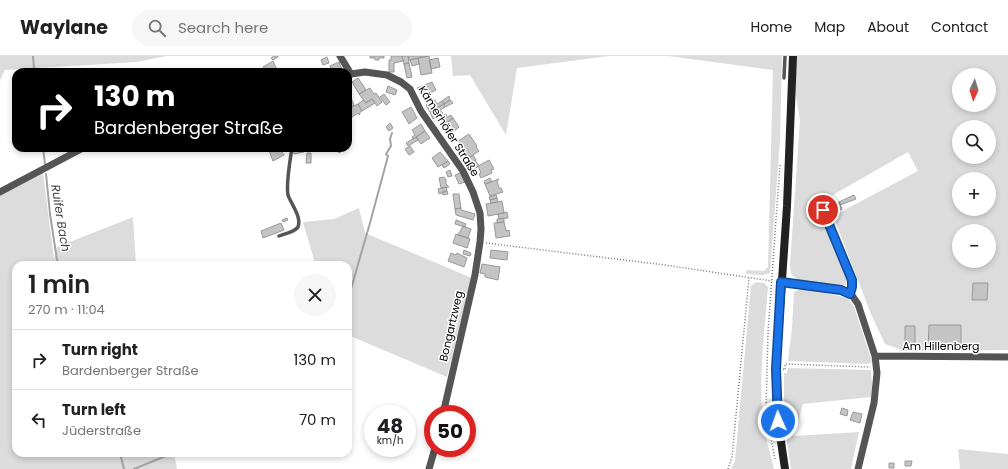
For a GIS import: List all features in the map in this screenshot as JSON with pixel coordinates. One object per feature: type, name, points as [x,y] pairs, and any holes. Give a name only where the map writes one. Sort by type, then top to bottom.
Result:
[{"type":"main road","points":[[785,469],[778,421],[776,369],[787,199],[793,56]]},
{"type":"street","name":"Kämerhöfer Straße","points":[[340,56],[346,68]]},
{"type":"street","name":"Kämerhöfer Straße","points":[[352,75],[365,72],[387,75],[401,82],[410,89],[421,111],[463,171],[473,192],[480,213],[480,242]]},
{"type":"street","points":[[0,192],[75,152]]},
{"type":"street","name":"Bongartzweg","points":[[445,405],[475,275],[480,242]]},
{"type":"street","points":[[781,282],[841,290],[850,294],[858,304],[875,356],[876,367],[874,402],[858,469]]},
{"type":"street","name":"Am Hillenberg","points":[[875,356],[1008,357]]},
{"type":"street","points":[[429,469],[432,457]]},
{"type":"lane","points":[[784,78],[785,56]]},
{"type":"lane","points":[[279,236],[296,230],[299,225],[298,217],[288,195],[292,152]]},
{"type":"lane","points":[[823,210],[852,280],[850,294]]},
{"type":"path","points":[[776,461],[766,411],[768,332],[781,160]]},
{"type":"path","points":[[480,242],[665,265],[772,281]]},
{"type":"path","points":[[728,469],[732,450],[749,278]]},
{"type":"path","points":[[767,369],[785,370],[785,364],[876,367]]},
{"type":"shaded area","points":[[0,56],[166,56],[137,62],[38,68],[12,68],[12,70],[5,70],[0,80]]},
{"type":"shaded area","points":[[451,56],[609,56],[517,68],[506,135],[470,75],[453,76]]},
{"type":"shaded area","points":[[668,56],[782,56],[780,141],[770,273],[763,275],[746,274],[746,270],[764,271],[768,267],[773,70]]},
{"type":"shaded area","points":[[793,56],[1008,56],[1008,350],[905,351],[885,344],[871,314],[833,216],[918,171],[908,152],[826,199],[816,200],[808,207],[807,213],[824,223],[845,274],[847,281],[846,285],[799,281],[791,274],[790,265],[800,120],[795,90]]},
{"type":"shaded area","points":[[43,173],[54,259],[57,247],[133,217],[136,261],[12,261],[12,457],[175,457],[177,469],[0,469],[0,194]]},
{"type":"shaded area","points":[[359,208],[365,233],[472,278],[447,377],[352,337],[352,261],[314,261],[303,222],[334,219]]},
{"type":"shaded area","points":[[756,282],[764,283],[768,287],[761,397],[764,427],[774,469],[731,469],[735,461],[751,286]]},
{"type":"shaded area","points":[[803,288],[848,298],[854,307],[872,362],[868,364],[788,361],[794,292]]},
{"type":"shaded area","points":[[788,368],[871,370],[871,397],[803,404],[794,436],[859,432],[851,469],[791,469],[784,420],[784,373],[787,373]]},
{"type":"shaded area","points":[[958,449],[1008,454],[1008,469],[960,469]]},
{"type":"building","points":[[274,56],[278,57],[273,60],[271,58]]},
{"type":"building","points":[[370,56],[384,56],[384,58],[375,60],[375,58],[370,58]]},
{"type":"building","points":[[391,56],[402,56],[403,61],[394,63],[394,72],[389,72],[389,60],[391,60]]},
{"type":"building","points":[[402,56],[408,56],[409,63],[404,64]]},
{"type":"building","points":[[408,56],[429,56],[409,60]]},
{"type":"building","points":[[429,56],[432,73],[421,75],[418,58]]},
{"type":"building","points":[[327,57],[329,63],[323,65],[321,60]]},
{"type":"building","points":[[418,58],[419,64],[412,66],[410,60]]},
{"type":"building","points":[[438,58],[440,67],[431,69],[429,60]]},
{"type":"building","points":[[273,61],[276,68],[264,68]]},
{"type":"building","points":[[339,62],[341,68],[331,68],[330,66]]},
{"type":"building","points":[[409,63],[412,77],[407,78],[404,64]]},
{"type":"building","points":[[358,78],[366,90],[359,94],[352,82]]},
{"type":"building","points":[[432,82],[436,90],[422,97],[417,88]]},
{"type":"building","points":[[388,86],[397,90],[395,95],[386,92]]},
{"type":"building","points":[[370,88],[374,94],[376,93],[382,102],[377,106],[372,99],[366,103],[359,94]]},
{"type":"building","points":[[384,94],[390,102],[386,105],[380,97]]},
{"type":"building","points":[[449,96],[450,100],[444,104],[442,101]]},
{"type":"building","points":[[372,99],[375,103],[362,111],[358,104],[363,100],[366,103]]},
{"type":"building","points":[[435,100],[437,104],[442,101],[444,104],[430,112],[426,105]]},
{"type":"building","points":[[450,100],[453,103],[445,107],[444,104]]},
{"type":"building","points":[[358,104],[362,111],[359,115],[358,113],[352,117],[352,107]]},
{"type":"building","points":[[444,104],[445,107],[440,110],[443,113],[433,119],[430,112]]},
{"type":"building","points":[[411,107],[417,118],[409,124],[402,112]]},
{"type":"building","points":[[446,114],[447,117],[442,120],[440,117]]},
{"type":"building","points":[[451,115],[453,118],[447,122],[444,119]]},
{"type":"building","points":[[453,118],[459,127],[450,135],[443,126]]},
{"type":"building","points":[[390,123],[393,128],[389,131],[386,127]]},
{"type":"building","points":[[421,124],[425,131],[413,139],[412,137],[415,135],[412,130]]},
{"type":"building","points":[[425,131],[430,138],[421,144],[416,137]]},
{"type":"building","points":[[469,134],[479,151],[470,157],[462,149],[463,147],[458,141]]},
{"type":"building","points":[[416,137],[418,140],[408,146],[406,143]]},
{"type":"building","points":[[410,146],[414,152],[409,155],[405,149]]},
{"type":"building","points":[[270,152],[282,152],[284,155],[273,161]]},
{"type":"building","points":[[440,152],[448,161],[438,167],[432,158]]},
{"type":"building","points":[[307,153],[311,153],[311,163],[306,163]]},
{"type":"building","points":[[473,155],[476,160],[470,164],[467,159]]},
{"type":"building","points":[[475,160],[479,166],[474,169],[470,164]]},
{"type":"building","points":[[489,160],[494,169],[491,170],[492,173],[481,178],[479,174],[481,173],[478,166]]},
{"type":"building","points":[[448,161],[450,164],[444,168],[442,165]]},
{"type":"building","points":[[450,170],[452,176],[448,177],[446,172]]},
{"type":"building","points":[[460,173],[465,182],[459,184],[455,175]]},
{"type":"building","points":[[444,177],[446,179],[446,184],[449,187],[441,188],[439,178]]},
{"type":"building","points":[[490,178],[492,182],[485,184],[484,181]]},
{"type":"building","points":[[499,179],[497,181],[499,188],[501,188],[503,192],[490,196],[485,184]]},
{"type":"building","points":[[446,187],[447,191],[439,194],[438,189]]},
{"type":"building","points":[[447,191],[448,194],[443,195],[442,192]]},
{"type":"building","points":[[453,194],[459,194],[461,208],[455,209]]},
{"type":"building","points":[[496,195],[497,198],[490,200],[489,197]]},
{"type":"building","points":[[854,195],[856,199],[840,205],[839,202]]},
{"type":"building","points":[[497,198],[498,202],[491,203],[490,200]]},
{"type":"building","points":[[502,201],[504,213],[488,216],[486,204]]},
{"type":"building","points":[[839,202],[842,209],[833,213],[830,206]]},
{"type":"building","points":[[461,208],[461,210],[475,214],[473,220],[456,215],[455,209]]},
{"type":"building","points":[[507,212],[508,218],[499,219],[498,214]]},
{"type":"building","points":[[287,218],[288,220],[283,222],[282,220]]},
{"type":"building","points":[[504,218],[504,222],[497,223],[497,219]]},
{"type":"building","points":[[456,220],[466,224],[465,227],[455,224]]},
{"type":"building","points":[[504,222],[506,231],[509,230],[510,236],[496,238],[494,223]]},
{"type":"building","points":[[281,223],[284,230],[263,238],[261,231]]},
{"type":"building","points":[[463,226],[471,229],[468,238],[458,235]]},
{"type":"building","points":[[456,234],[470,239],[467,248],[453,243]]},
{"type":"building","points":[[464,250],[471,253],[470,256],[463,254]]},
{"type":"building","points":[[491,250],[508,252],[507,260],[490,258]]},
{"type":"building","points":[[451,253],[456,255],[457,253],[467,258],[464,267],[448,261]]},
{"type":"building","points":[[482,264],[500,267],[498,280],[485,277],[485,274],[480,273]]},
{"type":"building","points":[[973,283],[988,283],[987,300],[972,300]]},
{"type":"building","points":[[929,325],[961,325],[961,348],[928,348]]},
{"type":"building","points":[[905,326],[915,326],[915,343],[905,343]]},
{"type":"building","points":[[842,408],[848,410],[847,416],[840,414]]},
{"type":"building","points":[[853,412],[862,414],[860,423],[850,420]]},
{"type":"building","points":[[905,461],[912,461],[911,466],[905,466]]},
{"type":"building","points":[[889,463],[894,463],[894,468],[889,468]]},
{"type":"waterway","name":"Ruifer Bach","points":[[33,56],[34,68]]},
{"type":"waterway","points":[[352,285],[388,156],[386,154],[391,146],[390,139],[392,133]]},
{"type":"waterway","name":"Ruifer Bach","points":[[44,152],[45,164]]},
{"type":"waterway","name":"Ruifer Bach","points":[[46,174],[50,214],[58,261]]},
{"type":"waterway","name":"Ruifer Bach","points":[[121,457],[124,469]]},
{"type":"waterway","points":[[134,469],[163,457]]},
{"type":"route","points":[[778,421],[776,369],[781,282],[841,290],[850,294],[852,287],[852,280],[823,210]]}]
